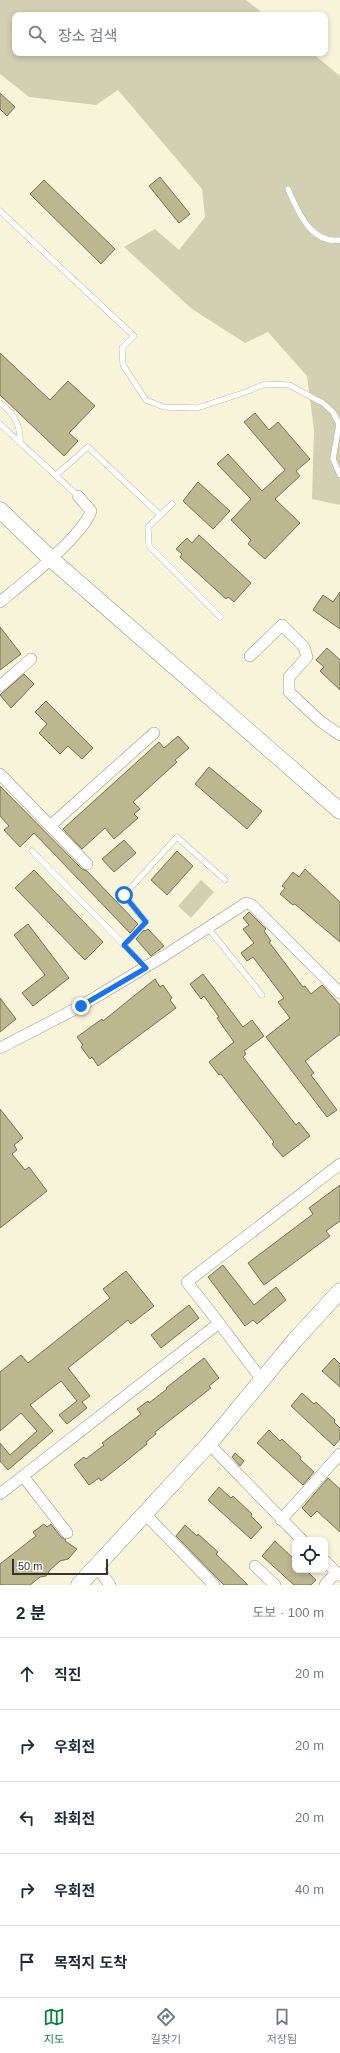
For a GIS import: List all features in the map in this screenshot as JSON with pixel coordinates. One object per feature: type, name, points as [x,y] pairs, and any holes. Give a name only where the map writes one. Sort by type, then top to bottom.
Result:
[{"type":"main road","points":[[0,510],[50,558],[340,811]]},
{"type":"main road","points":[[79,1585],[209,1444],[262,1380],[340,1291]]},
{"type":"street","points":[[0,602],[29,579],[88,520],[91,511],[78,496]]},
{"type":"street","points":[[250,656],[282,625],[304,647],[307,657],[290,677],[289,692],[320,721],[340,736]]},
{"type":"street","points":[[0,686],[30,659]]},
{"type":"street","points":[[50,826],[154,733]]},
{"type":"street","points":[[0,774],[87,864]]},
{"type":"street","points":[[0,1048],[81,1006],[146,968],[246,903],[252,905],[340,993]]},
{"type":"street","points":[[262,1380],[188,1282],[340,1164]]},
{"type":"street","points":[[0,1494],[219,1323]]},
{"type":"street","points":[[209,1444],[299,1537]]},
{"type":"street","points":[[281,1520],[340,1454]]},
{"type":"street","points":[[23,1476],[67,1533]]},
{"type":"street","points":[[144,1514],[214,1585]]},
{"type":"street","points":[[325,1585],[338,1574],[328,1564]]},
{"type":"street","points":[[96,1566],[110,1585]]},
{"type":"street","points":[[255,1566],[275,1585]]},
{"type":"lane","points":[[288,189],[302,219],[313,233],[334,240],[340,240]]},
{"type":"lane","points":[[0,211],[134,336],[122,348],[123,365],[146,400],[164,407],[197,408],[265,384],[289,385],[323,403],[333,412],[339,424],[333,459],[340,475]]},
{"type":"lane","points":[[0,403],[14,417],[21,433],[20,442]]},
{"type":"lane","points":[[0,424],[78,496]]},
{"type":"lane","points":[[56,475],[88,447],[160,515]]},
{"type":"lane","points":[[172,504],[148,527],[149,546],[220,617]]},
{"type":"lane","points":[[124,945],[146,922],[124,895],[177,838],[225,880]]},
{"type":"lane","points":[[32,851],[146,968]]},
{"type":"lane","points":[[208,928],[262,994]]},
{"type":"shaded area","points":[[0,0],[246,0],[261,12],[12,12],[12,56],[316,56],[340,76],[340,505],[312,499],[314,430],[307,376],[268,332],[245,343],[192,309],[124,247],[155,229],[179,250],[205,217],[202,189],[118,90],[96,105],[29,97],[0,74]]},
{"type":"shaded area","points":[[201,880],[214,892],[191,918],[178,906]]},
{"type":"building","points":[[0,93],[15,107],[7,116],[0,109]]},
{"type":"building","points":[[160,177],[190,214],[179,223],[149,186]]},
{"type":"building","points":[[44,180],[115,249],[101,264],[30,194]]},
{"type":"building","points":[[0,353],[50,400],[68,381],[95,406],[69,433],[78,441],[64,456],[0,395]]},
{"type":"building","points":[[255,413],[269,430],[278,422],[310,459],[296,471],[300,476],[275,499],[300,523],[265,559],[248,544],[251,540],[231,520],[251,499],[217,464],[228,454],[262,491],[285,470],[244,422]]},
{"type":"building","points":[[198,482],[230,511],[213,529],[183,501]]},
{"type":"building","points":[[199,535],[251,583],[234,602],[228,597],[226,599],[180,557],[182,554],[176,549],[187,538],[192,543]]},
{"type":"building","points":[[340,592],[340,629],[313,610],[323,595],[333,602]]},
{"type":"building","points":[[0,627],[21,654],[0,670]]},
{"type":"building","points":[[327,648],[340,660],[340,690],[320,671],[324,667],[316,660]]},
{"type":"building","points":[[24,674],[34,684],[11,708],[0,695]]},
{"type":"building","points":[[46,701],[93,748],[82,759],[68,746],[60,754],[39,733],[47,724],[35,712]]},
{"type":"building","points":[[178,736],[189,748],[175,760],[177,762],[133,802],[140,809],[134,814],[138,818],[114,839],[105,828],[82,849],[63,829],[159,742],[164,748]]},
{"type":"building","points":[[209,767],[262,811],[247,829],[195,784]]},
{"type":"building","points":[[0,786],[82,869],[87,871],[138,924],[130,933],[34,833],[20,847],[4,830],[9,826],[0,816]]},
{"type":"building","points":[[124,840],[136,853],[114,872],[102,859]]},
{"type":"building","points":[[177,851],[193,866],[167,895],[151,880]]},
{"type":"building","points":[[305,869],[340,902],[340,942],[295,904],[293,905],[280,894],[285,888],[282,886],[293,872],[299,877]]},
{"type":"building","points":[[34,870],[103,942],[85,960],[15,888]]},
{"type":"building","points":[[249,912],[266,929],[264,931],[271,941],[269,942],[303,987],[305,986],[311,994],[322,985],[340,1005],[340,1034],[305,1061],[314,1073],[311,1075],[337,1110],[327,1117],[266,1037],[290,1018],[278,1002],[284,998],[253,957],[247,961],[241,953],[254,943],[243,929],[249,925],[243,918]]},
{"type":"building","points":[[28,924],[69,978],[33,1006],[22,993],[45,975],[14,935]]},
{"type":"building","points":[[148,929],[164,946],[151,956],[136,939],[144,930],[145,931]]},
{"type":"building","points":[[203,974],[243,1027],[252,1020],[264,1036],[244,1051],[246,1054],[243,1057],[296,1125],[299,1122],[310,1136],[283,1157],[272,1144],[274,1142],[221,1074],[219,1075],[209,1062],[234,1042],[204,996],[201,999],[190,984]]},
{"type":"building","points":[[155,979],[160,987],[163,985],[172,998],[170,1000],[176,1008],[98,1066],[92,1057],[90,1059],[81,1047],[83,1045],[77,1037],[102,1019],[103,1021]]},
{"type":"building","points":[[0,998],[16,1019],[0,1032]]},
{"type":"building","points":[[0,1109],[23,1138],[14,1145],[17,1150],[12,1154],[25,1170],[29,1167],[47,1191],[0,1228]]},
{"type":"building","points":[[340,1185],[340,1221],[326,1231],[330,1236],[264,1285],[248,1263],[313,1214],[309,1208]]},
{"type":"building","points":[[223,1265],[254,1305],[276,1287],[286,1300],[257,1324],[253,1320],[245,1326],[208,1277]]},
{"type":"building","points":[[126,1271],[154,1306],[131,1324],[128,1320],[68,1368],[90,1396],[82,1402],[87,1408],[67,1424],[59,1415],[77,1401],[61,1381],[30,1405],[53,1431],[8,1470],[0,1461],[0,1443],[10,1455],[37,1431],[21,1413],[0,1431],[0,1372],[21,1355],[28,1363],[110,1298],[103,1289]]},
{"type":"building","points":[[189,1305],[199,1318],[161,1348],[151,1335]]},
{"type":"building","points":[[204,1358],[219,1378],[209,1386],[211,1388],[155,1432],[156,1434],[146,1442],[147,1444],[120,1466],[101,1481],[99,1478],[89,1485],[74,1465],[84,1457],[86,1459],[104,1445],[102,1443],[141,1414],[137,1409],[148,1401],[149,1403]]},
{"type":"building","points":[[334,1358],[340,1364],[340,1387],[322,1371]]},
{"type":"building","points":[[302,1393],[314,1404],[316,1402],[335,1420],[334,1422],[340,1428],[340,1439],[334,1446],[291,1406]]},
{"type":"building","points":[[269,1430],[280,1441],[282,1439],[314,1472],[303,1485],[257,1443]]},
{"type":"building","points":[[235,1453],[244,1461],[240,1466],[232,1457]]},
{"type":"building","points":[[328,1478],[340,1489],[340,1532],[317,1511],[311,1517],[302,1508]]},
{"type":"building","points":[[219,1487],[231,1498],[233,1496],[252,1514],[251,1516],[262,1527],[251,1539],[208,1500]]},
{"type":"building","points":[[44,1524],[47,1527],[51,1524],[61,1537],[66,1540],[65,1541],[77,1549],[68,1559],[60,1561],[46,1576],[40,1577],[30,1585],[0,1585],[0,1564],[36,1536],[33,1532]]},
{"type":"building","points":[[185,1525],[197,1536],[198,1534],[218,1552],[216,1554],[248,1585],[224,1585],[176,1536]]},
{"type":"building","points":[[275,1541],[292,1557],[292,1573],[309,1573],[316,1580],[311,1585],[294,1585],[262,1556]]},
{"type":"route","points":[[81,1006],[146,968],[124,945],[146,922],[124,895]]}]
